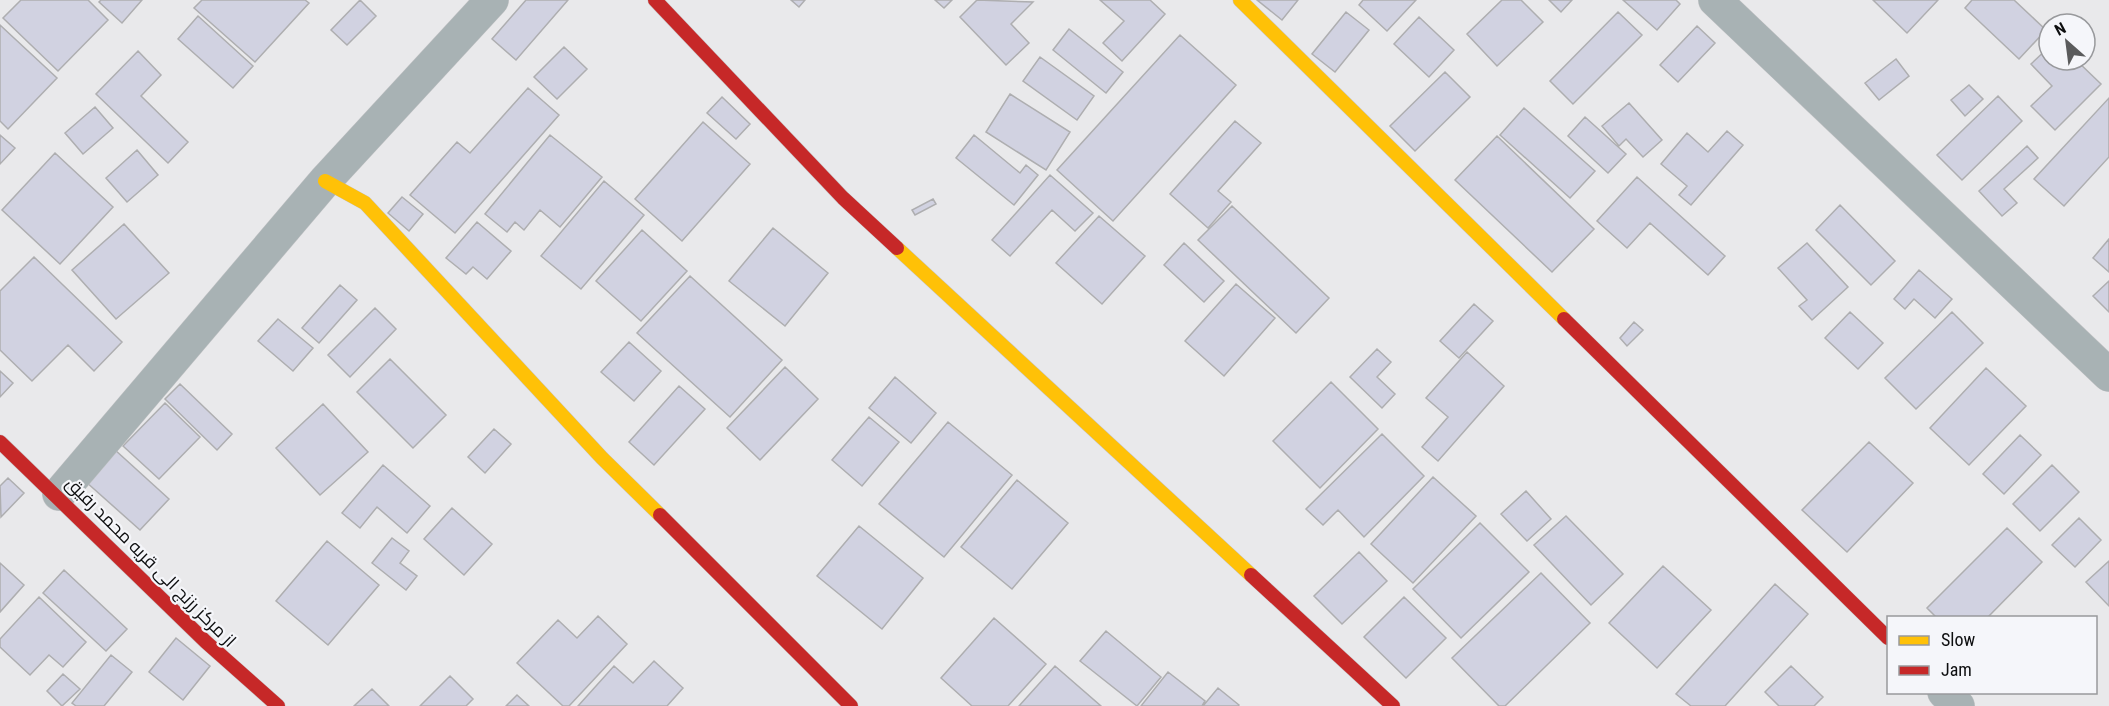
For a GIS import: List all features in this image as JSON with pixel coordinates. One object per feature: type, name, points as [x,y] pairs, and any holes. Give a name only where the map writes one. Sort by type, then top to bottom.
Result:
[{"type":"street","points":[[59,494],[326,181],[492,0]]},
{"type":"street","points":[[656,0],[843,198],[1393,706]]},
{"type":"street","points":[[1240,0],[1887,637]]},
{"type":"street","points":[[1715,0],[2109,375]]},
{"type":"street","points":[[326,181],[365,203],[602,458],[851,706]]},
{"type":"street","name":"از مرکز رزنج الی قریه محمد رفیق","points":[[0,442],[59,494],[225,662],[278,706]]},
{"type":"street","points":[[1945,694],[1958,706]]},
{"type":"building","points":[[21,0],[88,0],[108,20],[58,71],[3,18]]},
{"type":"building","points":[[101,0],[142,0],[122,23],[99,2]]},
{"type":"building","points":[[202,0],[305,0],[309,3],[255,62],[194,8]]},
{"type":"building","points":[[360,0],[376,16],[347,45],[331,30]]},
{"type":"building","points":[[526,0],[568,0],[516,60],[492,39]]},
{"type":"building","points":[[791,0],[805,0],[799,7]]},
{"type":"building","points":[[935,0],[952,0],[944,8]]},
{"type":"building","points":[[977,0],[1033,2],[1011,24],[1029,43],[1006,65],[960,17]]},
{"type":"building","points":[[1100,0],[1150,0],[1165,14],[1122,61],[1103,43],[1124,21]]},
{"type":"building","points":[[1257,0],[1298,0],[1282,20]]},
{"type":"building","points":[[1363,0],[1416,0],[1387,31],[1359,5]]},
{"type":"building","points":[[1502,0],[1521,0],[1543,22],[1497,66],[1467,34]]},
{"type":"building","points":[[1549,0],[1572,0],[1561,12]]},
{"type":"building","points":[[1623,0],[1676,0],[1680,4],[1657,30]]},
{"type":"building","points":[[1873,0],[1938,0],[1907,33]]},
{"type":"building","points":[[1972,0],[2014,0],[2037,22],[2037,40],[2019,59],[1965,8]]},
{"type":"building","points":[[1346,12],[1369,30],[1335,72],[1312,54]]},
{"type":"building","points":[[1618,12],[1642,35],[1573,104],[1550,81]]},
{"type":"building","points":[[198,16],[253,66],[233,88],[178,39]]},
{"type":"building","points":[[1419,17],[1454,50],[1429,77],[1394,44]]},
{"type":"building","points":[[0,25],[57,78],[8,129],[0,121]]},
{"type":"building","points":[[1697,26],[1715,43],[1678,82],[1660,65]]},
{"type":"building","points":[[1069,29],[1123,72],[1106,93],[1053,50]]},
{"type":"building","points":[[1180,35],[1236,85],[1113,221],[1057,170]]},
{"type":"building","points":[[564,47],[587,69],[557,99],[534,77]]},
{"type":"building","points":[[138,51],[161,75],[141,96],[188,142],[168,163],[96,94]]},
{"type":"building","points":[[1040,57],[1094,96],[1077,120],[1023,81]]},
{"type":"building","points":[[2037,58],[2037,70],[2031,64]]},
{"type":"building","points":[[1896,59],[1909,76],[1879,100],[1865,83]]},
{"type":"building","points":[[1445,72],[1470,97],[1415,151],[1390,126]]},
{"type":"building","points":[[2039,72],[2088,72],[2101,84],[2055,130],[2031,106],[2052,86]]},
{"type":"building","points":[[1969,85],[1983,99],[1965,116],[1951,100]]},
{"type":"building","points":[[528,88],[559,115],[455,233],[410,195],[457,142],[470,153]]},
{"type":"building","points":[[1010,94],[1070,132],[1046,170],[986,132]]},
{"type":"building","points":[[1998,96],[2022,121],[1962,180],[1937,155]]},
{"type":"building","points":[[722,97],[750,124],[736,139],[707,113]]},
{"type":"building","points":[[2109,98],[2109,157],[2064,206],[2034,179]]},
{"type":"building","points":[[1629,103],[1662,140],[1643,157],[1626,139],[1619,146],[1602,126]]},
{"type":"building","points":[[95,107],[113,128],[83,154],[65,133]]},
{"type":"building","points":[[1524,108],[1595,171],[1570,198],[1500,135]]},
{"type":"building","points":[[1585,117],[1626,154],[1608,173],[1568,136]]},
{"type":"building","points":[[1235,121],[1261,143],[1218,191],[1231,202],[1208,228],[1170,194]]},
{"type":"building","points":[[703,122],[750,164],[682,241],[635,199]]},
{"type":"building","points":[[1727,131],[1743,145],[1691,205],[1679,195],[1687,186],[1661,164],[1687,133],[1708,152]]},
{"type":"building","points":[[0,135],[15,148],[0,164]]},
{"type":"building","points":[[550,135],[602,177],[560,227],[540,210],[524,230],[515,222],[507,232],[485,214]]},
{"type":"building","points":[[974,135],[1020,173],[1026,165],[1038,175],[1014,205],[956,158]]},
{"type":"building","points":[[1497,136],[1594,229],[1552,272],[1455,180]]},
{"type":"building","points":[[2027,146],[2038,158],[2004,189],[2017,203],[2002,216],[1979,191]]},
{"type":"building","points":[[137,150],[158,175],[127,202],[106,178]]},
{"type":"building","points":[[55,153],[113,207],[60,264],[2,210]]},
{"type":"building","points":[[1050,175],[1093,213],[1075,231],[1052,210],[1010,256],[992,240]]},
{"type":"building","points":[[1637,177],[1725,256],[1708,275],[1650,223],[1627,248],[1597,221]]},
{"type":"building","points":[[604,181],[644,215],[581,289],[541,256]]},
{"type":"building","points":[[402,197],[423,214],[409,231],[388,213]]},
{"type":"building","points":[[933,199],[936,204],[915,215],[912,210]]},
{"type":"building","points":[[1840,205],[1895,261],[1871,285],[1816,230]]},
{"type":"building","points":[[1232,206],[1329,298],[1296,333],[1198,240]]},
{"type":"building","points":[[1099,216],[1145,256],[1102,304],[1056,263]]},
{"type":"building","points":[[477,222],[511,251],[487,279],[473,267],[466,274],[446,258]]},
{"type":"building","points":[[124,224],[169,273],[116,319],[72,270]]},
{"type":"building","points":[[773,228],[828,273],[785,326],[729,281]]},
{"type":"building","points":[[642,230],[687,271],[641,321],[596,281]]},
{"type":"building","points":[[2109,239],[2109,272],[2093,258]]},
{"type":"building","points":[[1184,243],[1224,281],[1204,302],[1164,265]]},
{"type":"building","points":[[1807,243],[1848,287],[1812,320],[1799,306],[1807,300],[1778,268]]},
{"type":"building","points":[[34,257],[122,342],[94,371],[68,345],[32,381],[0,350],[0,291]]},
{"type":"building","points":[[1919,270],[1952,299],[1935,318],[1914,299],[1905,309],[1894,299]]},
{"type":"building","points":[[690,276],[782,360],[730,417],[637,333]]},
{"type":"building","points":[[2109,281],[2109,312],[2093,296]]},
{"type":"building","points":[[1236,284],[1275,318],[1224,376],[1185,341]]},
{"type":"building","points":[[340,285],[357,300],[319,343],[302,328]]},
{"type":"building","points":[[1474,304],[1493,321],[1459,358],[1440,341]]},
{"type":"building","points":[[375,308],[396,329],[350,377],[328,355]]},
{"type":"building","points":[[1850,312],[1883,343],[1858,369],[1825,338]]},
{"type":"building","points":[[1952,312],[1983,343],[1916,409],[1885,378]]},
{"type":"building","points":[[278,319],[313,348],[293,371],[258,341]]},
{"type":"building","points":[[1634,322],[1643,330],[1627,346],[1620,338]]},
{"type":"building","points":[[629,342],[661,371],[634,401],[601,372]]},
{"type":"building","points":[[1377,349],[1391,362],[1377,377],[1395,394],[1382,408],[1350,377]]},
{"type":"building","points":[[1467,352],[1504,386],[1438,461],[1422,447],[1448,417],[1426,398]]},
{"type":"building","points":[[390,359],[446,415],[413,448],[357,392]]},
{"type":"building","points":[[785,367],[818,399],[760,460],[727,428]]},
{"type":"building","points":[[1986,368],[2026,406],[1969,465],[1930,428]]},
{"type":"building","points":[[0,371],[13,383],[0,397]]},
{"type":"building","points":[[895,377],[936,413],[911,443],[869,408]]},
{"type":"building","points":[[1331,382],[1378,429],[1320,488],[1273,441]]},
{"type":"building","points":[[180,384],[232,434],[217,450],[165,399]]},
{"type":"building","points":[[679,386],[705,409],[654,465],[629,442]]},
{"type":"building","points":[[165,403],[200,437],[159,479],[123,446]]},
{"type":"building","points":[[323,404],[368,452],[320,495],[276,448]]},
{"type":"building","points":[[869,417],[899,442],[862,486],[832,460]]},
{"type":"building","points":[[948,422],[1012,475],[944,557],[879,504]]},
{"type":"building","points":[[494,429],[511,444],[485,473],[468,457]]},
{"type":"building","points":[[1382,434],[1424,476],[1364,537],[1338,510],[1323,525],[1306,509]]},
{"type":"building","points":[[2020,435],[2041,455],[2004,494],[1983,474]]},
{"type":"building","points":[[1869,442],[1913,483],[1847,552],[1802,510]]},
{"type":"building","points":[[114,449],[169,499],[140,530],[85,481]]},
{"type":"building","points":[[383,465],[430,506],[407,533],[377,507],[360,528],[342,513]]},
{"type":"building","points":[[2052,465],[2079,492],[2040,531],[2013,504]]},
{"type":"building","points":[[1433,477],[1476,516],[1413,583],[1371,544]]},
{"type":"building","points":[[8,478],[24,493],[1,517],[0,486]]},
{"type":"building","points":[[1017,480],[1068,523],[1012,589],[961,547]]},
{"type":"building","points":[[1526,491],[1551,519],[1527,541],[1501,514]]},
{"type":"building","points":[[452,508],[492,544],[464,575],[424,539]]},
{"type":"building","points":[[1566,516],[1623,574],[1591,605],[1534,545]]},
{"type":"building","points":[[2079,518],[2101,540],[2075,567],[2052,545]]},
{"type":"building","points":[[1480,523],[1529,572],[1461,638],[1413,589]]},
{"type":"building","points":[[859,526],[923,578],[882,629],[817,576]]},
{"type":"building","points":[[2007,528],[2042,562],[1989,616],[1935,616],[1927,608]]},
{"type":"building","points":[[392,538],[409,551],[400,563],[417,576],[406,590],[372,563]]},
{"type":"building","points":[[327,541],[379,585],[328,645],[276,601]]},
{"type":"building","points":[[1359,552],[1387,581],[1342,624],[1314,596]]},
{"type":"building","points":[[2109,561],[2109,606],[2086,582]]},
{"type":"building","points":[[0,563],[24,585],[0,612]]},
{"type":"building","points":[[1663,566],[1711,610],[1657,668],[1609,623]]},
{"type":"building","points":[[64,570],[127,629],[106,651],[43,593]]},
{"type":"building","points":[[1541,573],[1590,623],[1505,706],[1499,706],[1452,658]]},
{"type":"building","points":[[1775,584],[1808,614],[1725,706],[1691,706],[1676,694]]},
{"type":"building","points":[[39,597],[86,642],[63,667],[49,655],[30,675],[0,647],[0,639]]},
{"type":"building","points":[[1404,597],[1446,638],[1406,678],[1364,637]]},
{"type":"building","points":[[598,616],[627,644],[569,706],[563,706],[517,663],[558,620],[577,638]]},
{"type":"building","points":[[994,618],[1046,664],[1008,706],[972,706],[941,678]]},
{"type":"building","points":[[1106,631],[1161,677],[1137,706],[1080,661]]},
{"type":"building","points":[[176,638],[210,666],[183,700],[149,672]]},
{"type":"building","points":[[111,655],[132,672],[104,706],[76,706],[72,703]]},
{"type":"building","points":[[654,661],[683,688],[667,706],[578,706],[614,666],[633,683]]},
{"type":"building","points":[[1055,666],[1101,706],[1019,706]]},
{"type":"building","points":[[1791,666],[1823,697],[1814,706],[1779,706],[1765,692]]},
{"type":"building","points":[[1168,672],[1205,701],[1202,706],[1141,706]]},
{"type":"building","points":[[63,674],[80,689],[62,706],[47,691]]},
{"type":"building","points":[[450,676],[473,699],[466,706],[420,706]]},
{"type":"building","points":[[1218,688],[1239,705],[1203,706]]},
{"type":"building","points":[[372,689],[389,706],[354,706]]},
{"type":"building","points":[[517,695],[529,706],[506,706]]},
{"type":"traffic: slow","points":[[1240,0],[1564,319]]},
{"type":"traffic: slow","points":[[325,181],[365,203],[602,458],[660,515]]},
{"type":"traffic: slow","points":[[897,248],[1251,575]]},
{"type":"traffic: jam","points":[[655,0],[843,198],[897,248]]},
{"type":"traffic: jam","points":[[1564,319],[1887,637]]},
{"type":"traffic: jam","points":[[0,442],[206,642],[278,706]]},
{"type":"traffic: jam","points":[[660,515],[851,706]]},
{"type":"traffic: jam","points":[[1251,575],[1393,706]]}]
